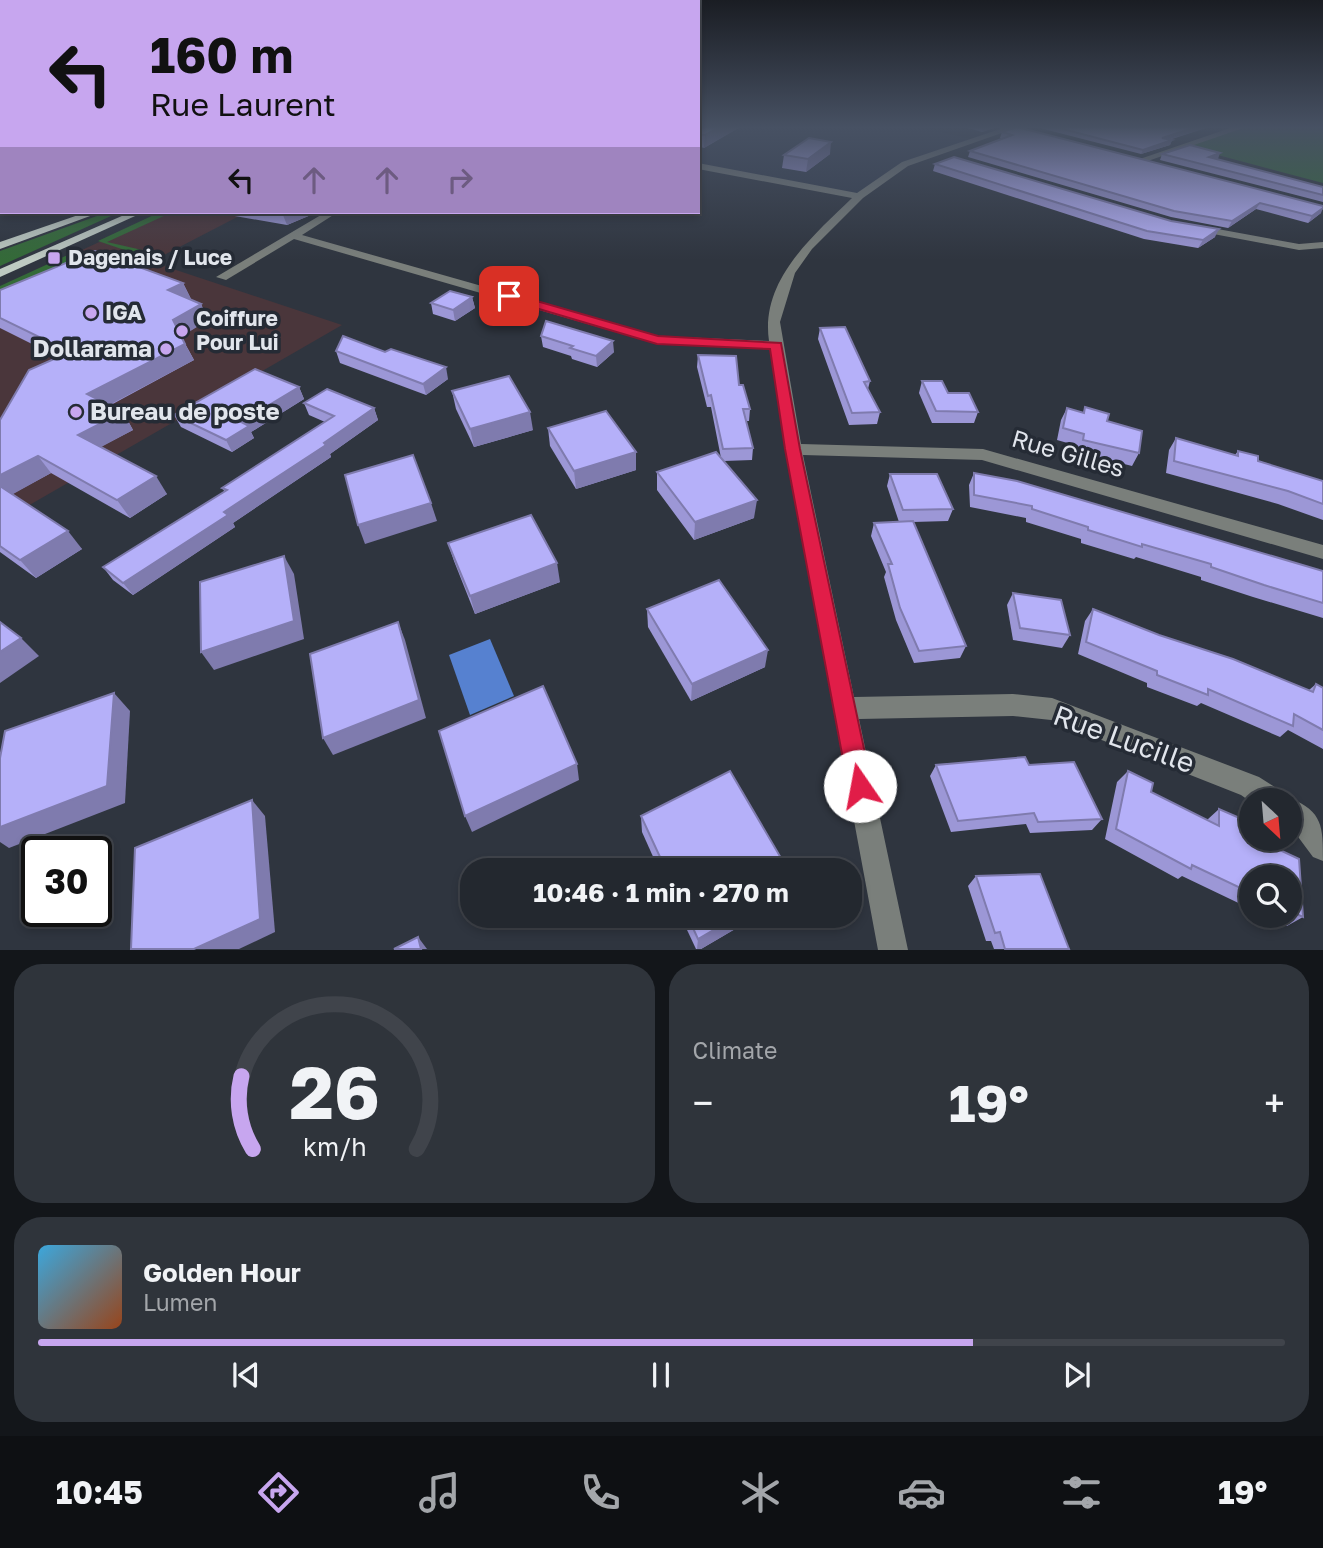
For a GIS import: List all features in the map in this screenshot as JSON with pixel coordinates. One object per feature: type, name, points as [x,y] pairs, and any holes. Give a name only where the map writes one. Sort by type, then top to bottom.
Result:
[{"type":"main road","points":[[0,246],[90,214]]},
{"type":"main road","points":[[0,273],[134,214]]},
{"type":"street","points":[[727,171],[859,196]]},
{"type":"street","points":[[893,950],[793,449],[773,322],[789,273],[808,247],[859,196],[894,171]]},
{"type":"street","points":[[222,277],[330,214]]},
{"type":"street","points":[[1181,225],[1299,247],[1323,245]]},
{"type":"street","points":[[294,236],[657,340],[776,345]]},
{"type":"street","name":"Rue Gilles","points":[[793,449],[983,455],[1323,552]]},
{"type":"street","name":"Rue Lucille","points":[[844,709],[1013,705],[1052,709],[1253,788]]},
{"type":"street","points":[[1302,818],[1323,847]]},
{"type":"shaded area","points":[[727,171],[894,171],[859,196]]},
{"type":"shaded area","points":[[160,214],[243,214],[164,255],[155,263],[342,325],[0,522],[0,288]]},
{"type":"green space","points":[[1279,171],[1323,171],[1323,183]]},
{"type":"green space","points":[[102,214],[116,214],[0,266],[0,251]]},
{"type":"green space","points":[[156,214],[166,215],[107,242],[164,255],[157,261],[98,241]]},
{"type":"green space","points":[[72,253],[82,256],[0,293],[0,286]]},
{"type":"water","points":[[490,639],[514,696],[470,715],[449,655]]},
{"type":"building","points":[[958,171],[1003,171],[1171,221],[1219,229],[1203,240],[1147,231]]},
{"type":"building","points":[[1039,171],[1189,171],[1323,206],[1312,216],[1260,203],[1232,221],[1174,211]]},
{"type":"building","points":[[1230,171],[1263,171],[1323,187],[1323,195]]},
{"type":"building","points":[[95,251],[183,283],[168,290],[201,304],[173,320],[185,344],[87,394],[123,412],[78,435],[156,476],[117,500],[38,456],[0,475],[0,420],[29,370],[70,352],[0,318],[0,290]]},
{"type":"building","points":[[450,291],[472,297],[453,310],[431,303]]},
{"type":"building","points":[[546,321],[613,341],[596,356],[541,336]]},
{"type":"building","points":[[845,327],[870,381],[864,382],[880,412],[852,413],[820,328]]},
{"type":"building","points":[[343,336],[385,352],[391,349],[446,367],[423,384],[336,351]]},
{"type":"building","points":[[698,355],[736,356],[739,385],[743,385],[750,409],[743,409],[753,448],[723,449],[711,395],[708,396]]},
{"type":"building","points":[[255,369],[299,387],[241,422],[249,426],[226,440],[174,415]]},
{"type":"building","points":[[509,376],[530,412],[470,429],[452,391]]},
{"type":"building","points":[[922,381],[942,381],[948,393],[969,393],[978,412],[936,411]]},
{"type":"building","points":[[327,389],[374,408],[324,443],[326,445],[224,512],[228,515],[123,583],[103,567],[227,490],[222,488],[334,416],[304,403]]},
{"type":"building","points":[[1085,407],[1109,414],[1107,421],[1142,431],[1139,453],[1083,440],[1084,434],[1063,428],[1067,408],[1084,413]]},
{"type":"building","points":[[606,411],[636,452],[574,471],[548,428]]},
{"type":"building","points":[[1176,438],[1238,456],[1238,451],[1258,456],[1258,461],[1323,481],[1323,504],[1288,491],[1174,461]]},
{"type":"building","points":[[716,452],[757,500],[695,522],[657,472]]},
{"type":"building","points":[[413,455],[431,503],[358,525],[345,475]]},
{"type":"building","points":[[974,473],[1017,481],[1323,571],[1323,603],[1211,567],[1211,564],[1088,530],[1088,527],[1032,509],[1032,506],[974,495]]},
{"type":"building","points":[[890,474],[937,474],[953,509],[903,510]]},
{"type":"building","points":[[0,486],[68,531],[20,560],[0,546]]},
{"type":"building","points":[[531,515],[557,563],[470,596],[448,543]]},
{"type":"building","points":[[913,521],[966,646],[919,651],[900,608],[888,564],[892,564],[874,523]]},
{"type":"building","points":[[284,556],[294,621],[201,652],[200,582]]},
{"type":"building","points":[[719,580],[768,650],[692,684],[647,609]]},
{"type":"building","points":[[1013,593],[1061,600],[1070,635],[1020,628]]},
{"type":"building","points":[[1093,609],[1159,635],[1233,659],[1313,692],[1316,684],[1323,688],[1323,730],[1294,714],[1293,726],[1208,689],[1208,695],[1086,642]]},
{"type":"building","points":[[0,622],[21,638],[0,652]]},
{"type":"building","points":[[398,622],[419,700],[323,738],[310,654]]},
{"type":"building","points":[[543,686],[577,764],[465,816],[439,731]]},
{"type":"building","points":[[114,693],[107,786],[0,827],[0,758],[5,731]]},
{"type":"building","points":[[1025,757],[1029,765],[1074,762],[1102,819],[1038,822],[1034,813],[958,821],[936,765]]},
{"type":"building","points":[[730,771],[781,858],[660,858],[641,816]]},
{"type":"building","points":[[1128,771],[1153,783],[1151,792],[1219,826],[1219,809],[1239,818],[1239,851],[1282,851],[1299,859],[1299,865],[1239,865],[1239,887],[1192,865],[1191,869],[1116,829]]},
{"type":"building","points":[[252,800],[260,919],[194,949],[131,949],[135,848]]},
{"type":"building","points":[[1040,874],[1069,949],[1005,949],[1000,932],[995,933],[976,876]]},
{"type":"building","points":[[693,928],[717,928],[698,939]]},
{"type":"building","points":[[418,937],[421,949],[394,949]]},
{"type":"place","name":"Dagenais / Luce","points":[[54,258]]},
{"type":"place","name":"IGA","points":[[91,313]]},
{"type":"place","name":"Coiffure Pour Lui","points":[[182,331]]},
{"type":"place","name":"Dollarama","points":[[166,349]]},
{"type":"place","name":"Bureau de poste","points":[[76,412]]},
{"type":"route","points":[[509,296],[657,340],[776,345],[793,449],[860,786]]}]
